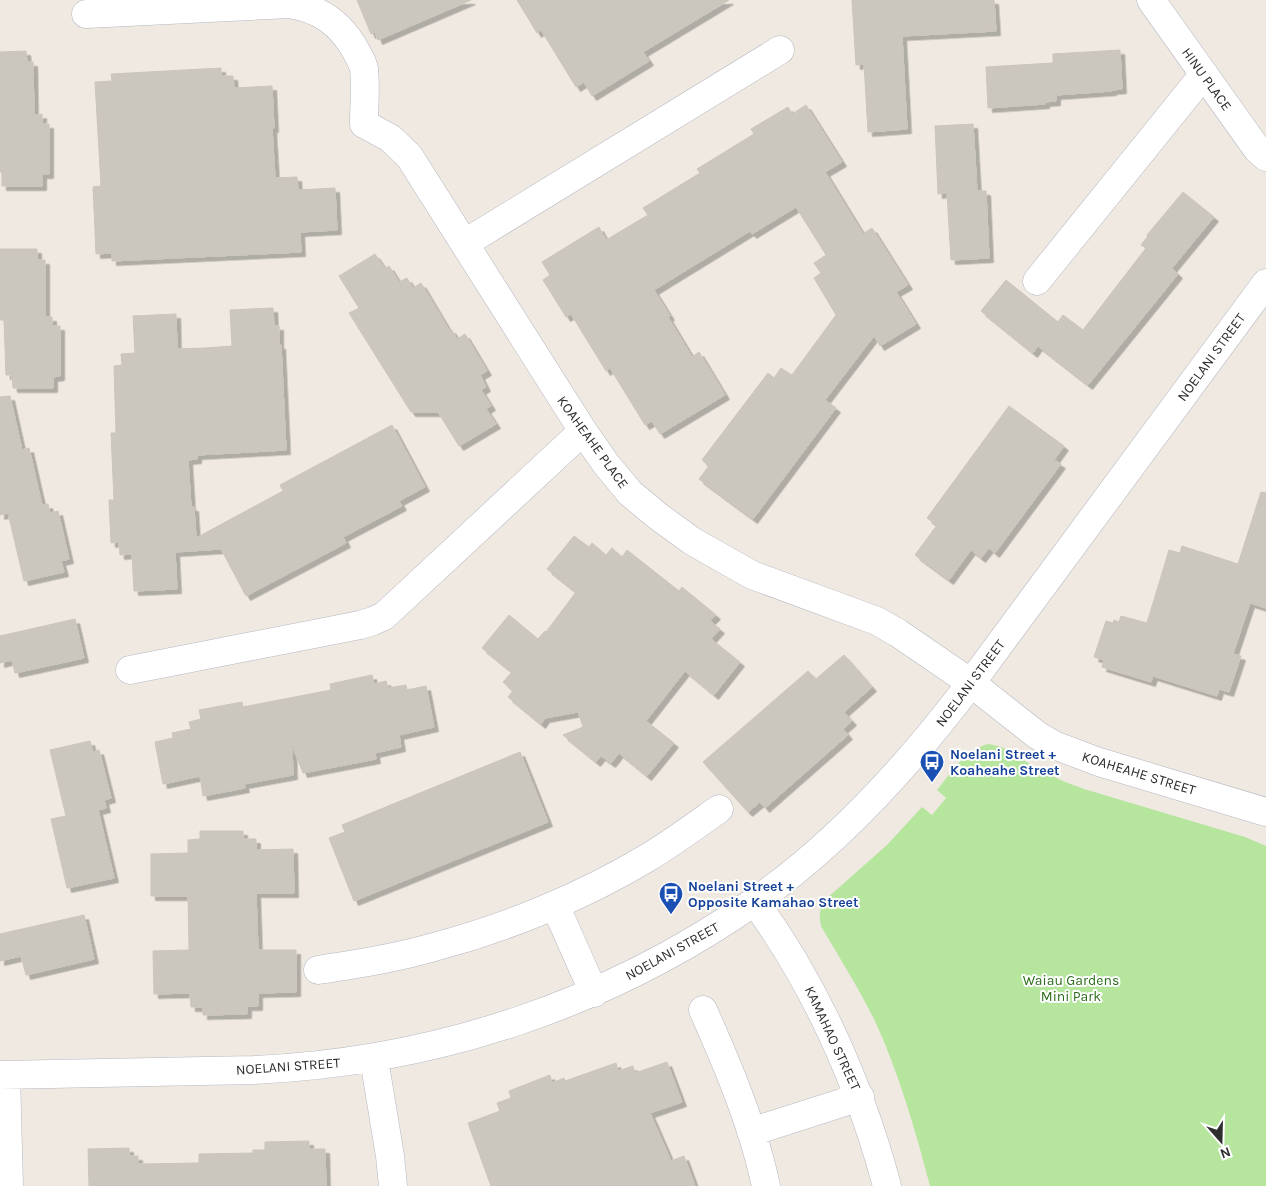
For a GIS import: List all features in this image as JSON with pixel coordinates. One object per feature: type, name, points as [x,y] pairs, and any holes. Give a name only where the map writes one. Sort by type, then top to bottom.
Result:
[{"type":"street","name":"HINU PLACE","points":[[1151,0],[1257,149],[1266,156]]},
{"type":"street","name":"KOAHEAHE PLACE","points":[[86,14],[288,4],[304,6],[319,13],[342,30],[360,58],[364,69],[364,124],[390,138],[409,156],[583,431],[606,464],[630,493],[692,541],[752,575],[877,621],[906,638],[971,683]]},
{"type":"street","points":[[465,243],[780,50]]},
{"type":"street","points":[[1037,282],[1204,74]]},
{"type":"street","name":"NOELANI STREET","points":[[3,1075],[296,1068],[374,1059],[473,1036],[531,1017],[594,992],[650,966],[704,935],[755,902],[822,847],[887,784],[938,726],[1266,283]]},
{"type":"street","points":[[130,670],[360,625],[378,619],[583,431]]},
{"type":"street","name":"KOAHEAHE STREET","points":[[971,683],[1037,735],[1054,745],[1099,762],[1266,812]]},
{"type":"street","points":[[318,970],[378,960],[434,947],[491,929],[555,905],[646,859],[719,809]]},
{"type":"street","name":"KAMAHAO STREET","points":[[755,902],[781,938],[813,994],[840,1048],[860,1097],[876,1144],[887,1186]]},
{"type":"street","points":[[555,905],[594,992]]},
{"type":"street","points":[[703,1010],[724,1058],[751,1132],[766,1186]]},
{"type":"street","points":[[374,1059],[393,1186]]},
{"type":"street","points":[[3,1075],[9,1186]]},
{"type":"street","points":[[751,1132],[860,1097]]},
{"type":"green space","name":"Waiau Gardens Mini Park","points":[[988,744],[1005,749],[1043,772],[1084,789],[1245,837],[1266,846],[1266,1186],[930,1186],[899,1080],[883,1039],[868,1007],[821,926],[820,912],[826,899],[887,845],[922,807],[932,815],[946,798],[937,790],[959,762],[972,751]]},
{"type":"building","points":[[357,0],[471,0],[378,40],[375,32],[371,34]]},
{"type":"building","points":[[517,0],[729,0],[643,52],[649,61],[592,96],[584,82],[576,87],[541,30],[537,33]]},
{"type":"building","points":[[852,0],[994,0],[996,31],[902,36],[907,129],[868,132],[864,64],[856,65]]},
{"type":"building","points":[[1120,50],[1122,89],[1056,95],[1056,101],[1045,102],[1045,104],[988,108],[986,67],[1053,63],[1053,54]]},
{"type":"building","points":[[26,51],[27,62],[33,62],[34,115],[42,114],[42,124],[49,124],[49,174],[42,174],[42,186],[2,186],[2,172],[0,172],[0,52]]},
{"type":"building","points":[[221,68],[221,76],[233,76],[234,88],[272,86],[275,178],[297,177],[298,190],[335,188],[337,230],[300,232],[301,252],[112,261],[112,253],[96,254],[93,187],[101,186],[95,82],[112,81],[111,74]]},
{"type":"building","points":[[806,105],[842,162],[825,172],[863,234],[872,228],[908,285],[896,292],[916,324],[880,346],[874,336],[825,400],[836,408],[753,519],[699,479],[709,466],[702,460],[768,373],[774,378],[781,368],[792,375],[836,315],[814,278],[821,273],[814,263],[826,255],[796,207],[752,234],[750,231],[654,290],[692,357],[699,352],[725,395],[660,434],[652,421],[645,425],[610,368],[606,371],[571,314],[566,317],[543,280],[550,275],[542,262],[599,227],[606,240],[648,215],[643,208],[700,173],[697,169],[754,134],[751,129],[788,107],[792,114]]},
{"type":"building","points":[[973,124],[977,191],[986,191],[989,258],[951,260],[947,193],[938,194],[935,126]]},
{"type":"building","points":[[1183,192],[1214,217],[1172,268],[1178,274],[1088,385],[1038,346],[1033,353],[981,311],[1006,280],[1058,322],[1063,315],[1083,330],[1146,248],[1141,245],[1147,235]]},
{"type":"building","points":[[0,249],[37,249],[37,260],[45,260],[45,317],[52,317],[52,326],[60,326],[60,376],[53,377],[53,388],[13,388],[12,375],[6,375],[4,320],[0,320]]},
{"type":"building","points":[[375,254],[385,269],[389,266],[399,282],[407,278],[413,288],[421,283],[449,330],[451,329],[457,339],[465,334],[487,371],[480,375],[486,387],[481,390],[491,406],[486,409],[496,424],[459,446],[438,412],[411,412],[349,313],[359,308],[339,276]]},
{"type":"building","points":[[273,308],[274,326],[279,326],[279,345],[281,345],[286,450],[197,455],[197,459],[188,460],[191,507],[194,507],[196,538],[283,491],[280,485],[392,425],[425,487],[399,501],[402,506],[343,537],[346,543],[246,596],[221,549],[175,552],[177,589],[134,591],[132,554],[120,555],[119,542],[111,543],[109,500],[114,500],[111,433],[116,433],[114,366],[122,365],[121,354],[135,353],[133,316],[176,314],[177,349],[205,348],[232,346],[230,310]]},
{"type":"building","points":[[10,396],[22,450],[29,448],[42,505],[48,504],[50,513],[58,511],[69,559],[61,561],[64,572],[24,581],[8,513],[0,515],[0,397]]},
{"type":"building","points":[[1009,406],[1064,446],[1054,460],[1061,464],[995,553],[989,548],[981,558],[971,550],[949,580],[915,555],[937,525],[927,518]]},
{"type":"building","points":[[1261,492],[1266,493],[1266,608],[1250,603],[1233,654],[1241,656],[1229,692],[1219,689],[1217,696],[1153,676],[1151,682],[1102,667],[1104,660],[1094,657],[1106,621],[1113,623],[1114,620],[1119,622],[1121,616],[1147,623],[1169,550],[1180,553],[1182,546],[1238,564]]},
{"type":"building","points":[[574,536],[589,547],[592,543],[606,555],[612,548],[622,557],[627,550],[679,591],[682,587],[716,615],[710,621],[720,629],[711,639],[740,662],[714,695],[685,671],[646,721],[674,743],[647,776],[619,753],[611,763],[601,756],[596,762],[563,735],[583,727],[578,712],[545,718],[541,724],[508,697],[513,691],[503,682],[512,672],[482,648],[509,615],[538,639],[546,632],[576,592],[547,569]]},
{"type":"building","points":[[75,619],[84,658],[15,673],[12,660],[0,663],[0,636]]},
{"type":"building","points":[[844,655],[872,687],[844,712],[852,721],[843,729],[848,735],[765,808],[760,802],[748,812],[703,762],[808,671],[816,679]]},
{"type":"building","points":[[372,675],[374,684],[386,681],[388,688],[406,685],[407,690],[426,686],[434,727],[399,735],[401,747],[375,753],[376,759],[303,773],[292,745],[293,775],[244,784],[245,788],[203,796],[200,776],[163,784],[155,742],[173,738],[172,733],[191,729],[189,722],[201,719],[199,710],[242,702],[243,707],[331,690],[330,684]]},
{"type":"building","points":[[90,741],[93,752],[99,750],[111,798],[104,800],[106,808],[98,810],[114,878],[67,888],[51,819],[66,816],[50,750]]},
{"type":"building","points":[[520,752],[548,822],[354,901],[329,838],[345,832],[342,825]]},
{"type":"building","points":[[200,831],[243,831],[243,839],[256,839],[256,850],[293,849],[294,893],[256,893],[258,950],[296,950],[296,992],[258,993],[258,1006],[247,1006],[247,1014],[203,1015],[203,1007],[191,1007],[190,993],[154,994],[153,951],[189,950],[188,896],[151,896],[151,854],[188,853],[188,840],[200,839]]},
{"type":"building","points":[[84,915],[94,959],[26,975],[21,956],[0,961],[0,934]]},
{"type":"building","points":[[667,1062],[682,1102],[650,1113],[671,1161],[684,1156],[695,1186],[491,1186],[468,1123],[500,1111],[497,1103],[511,1098],[509,1091],[550,1075],[552,1083],[564,1078],[565,1081],[616,1063],[618,1071],[633,1066],[635,1073]]},
{"type":"building","points":[[309,1141],[309,1149],[325,1149],[326,1186],[89,1186],[88,1149],[129,1148],[129,1156],[138,1156],[138,1164],[199,1163],[199,1154],[253,1153],[253,1150],[265,1150],[265,1142]]},
{"type":"place","name":"Noelani Street + Koaheahe Street","points":[[932,783]]},
{"type":"place","name":"Noelani Street + Opposite Kamahao Street","points":[[671,915]]}]
